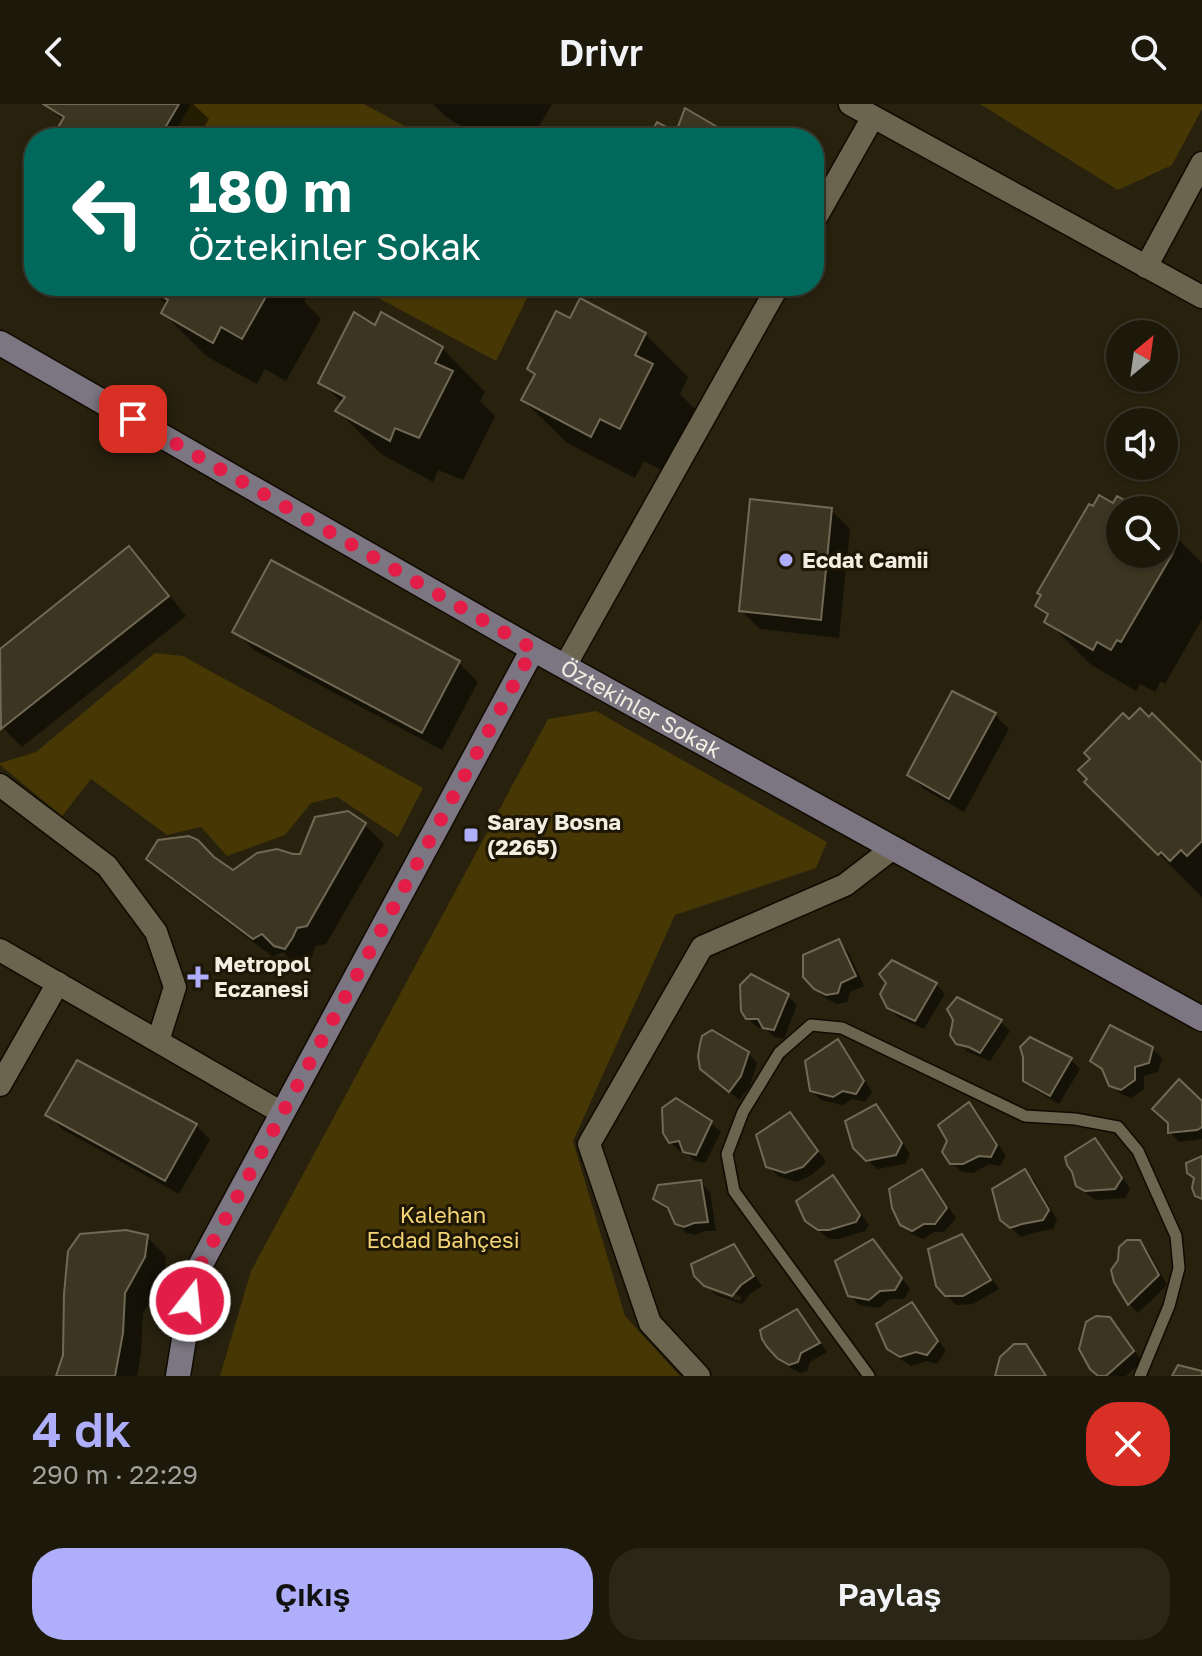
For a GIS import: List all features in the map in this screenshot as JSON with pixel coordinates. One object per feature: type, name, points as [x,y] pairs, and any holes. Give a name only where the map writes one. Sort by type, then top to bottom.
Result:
[{"type":"street","points":[[852,104],[1202,297]]},
{"type":"street","points":[[824,203],[873,117]]},
{"type":"street","points":[[1146,267],[1202,163]]},
{"type":"street","points":[[565,666],[772,296]]},
{"type":"street","name":"Öztekinler Sokak","points":[[0,343],[533,649],[1202,1019]]},
{"type":"street","points":[[178,1376],[194,1277],[533,649]]},
{"type":"street","points":[[0,785],[107,866],[156,932],[175,987],[158,1041]]},
{"type":"street","points":[[699,1376],[650,1323],[589,1144],[702,947],[845,885],[893,848]]},
{"type":"street","points":[[0,950],[282,1113]]},
{"type":"street","points":[[0,1085],[58,983]]},
{"type":"lane","points":[[869,1376],[734,1191],[727,1154],[743,1112],[779,1053],[811,1025],[842,1028],[1025,1116],[1075,1119],[1118,1127],[1138,1151],[1176,1236],[1179,1268],[1169,1306],[1140,1376]]},
{"type":"green space","points":[[191,104],[364,104],[408,128],[178,128]]},
{"type":"green space","points":[[980,104],[1202,104],[1202,109],[1172,165],[1118,190]]},
{"type":"green space","points":[[375,296],[528,296],[496,361]]},
{"type":"green space","points":[[155,653],[183,656],[423,788],[398,837],[337,797],[311,803],[285,835],[227,856],[201,827],[167,835],[91,779],[62,816],[0,765],[36,752]]},
{"type":"green space","name":"Kalehan Ecdad Bahçesi","points":[[596,711],[827,842],[816,868],[675,915],[573,1141],[625,1316],[680,1376],[220,1376],[251,1271],[548,719]]},
{"type":"building","points":[[43,104],[179,104],[165,128],[58,128],[64,117]]},
{"type":"building","points":[[685,108],[719,128],[678,128]]},
{"type":"building","points":[[657,122],[668,128],[654,128]]},
{"type":"building","points":[[161,296],[266,296],[242,339],[221,327],[213,343],[161,313],[168,300]]},
{"type":"building","points":[[580,298],[646,333],[635,355],[653,364],[620,429],[600,419],[591,437],[521,400],[535,374],[527,369],[556,311],[570,318]]},
{"type":"building","points":[[354,312],[375,325],[381,312],[443,347],[435,363],[453,371],[419,438],[395,428],[390,441],[335,411],[345,397],[318,383]]},
{"type":"building","points":[[1099,495],[1106,499],[1106,568],[1164,568],[1121,642],[1117,640],[1111,650],[1097,642],[1093,650],[1044,622],[1048,614],[1035,606],[1041,595],[1037,593],[1089,504],[1093,506]]},
{"type":"building","name":"Ecdat Camii","points":[[750,499],[832,508],[821,620],[739,611]]},
{"type":"building","points":[[129,546],[169,596],[1,729],[0,649]]},
{"type":"building","points":[[271,560],[460,661],[422,733],[232,632]]},
{"type":"building","points":[[952,691],[996,713],[949,799],[907,775]]},
{"type":"building","points":[[1140,708],[1149,717],[1152,713],[1202,763],[1202,841],[1187,856],[1181,850],[1170,861],[1161,852],[1158,855],[1084,782],[1087,779],[1078,770],[1090,759],[1084,753],[1123,713],[1129,719]]},
{"type":"building","points":[[348,811],[366,823],[307,926],[297,928],[285,949],[274,946],[262,934],[253,939],[146,859],[158,840],[189,836],[233,870],[257,853],[277,849],[300,854],[315,817]]},
{"type":"building","points":[[839,939],[856,976],[841,983],[838,993],[826,995],[814,989],[803,977],[803,955]]},
{"type":"building","points":[[892,960],[937,983],[915,1021],[887,1008],[880,994],[886,983],[879,974]]},
{"type":"building","points":[[751,974],[789,994],[774,1030],[763,1028],[758,1019],[746,1019],[741,1011],[740,985]]},
{"type":"building","points":[[957,997],[1002,1020],[980,1053],[956,1044],[950,1035],[953,1020],[947,1009]]},
{"type":"building","points":[[1110,1025],[1153,1047],[1149,1063],[1135,1067],[1135,1080],[1121,1090],[1109,1086],[1102,1069],[1090,1061]]},
{"type":"building","points":[[712,1030],[749,1052],[741,1076],[729,1092],[700,1069],[698,1056],[702,1036]]},
{"type":"building","points":[[1030,1037],[1072,1058],[1050,1096],[1023,1081],[1020,1047]]},
{"type":"building","points":[[838,1039],[864,1081],[856,1094],[843,1091],[833,1097],[810,1091],[805,1061]]},
{"type":"building","points":[[77,1060],[197,1124],[165,1181],[45,1115]]},
{"type":"building","points":[[1179,1079],[1202,1101],[1202,1127],[1168,1133],[1168,1123],[1152,1109]]},
{"type":"building","points":[[676,1098],[712,1121],[696,1155],[683,1152],[679,1141],[669,1143],[663,1133],[662,1108]]},
{"type":"building","points":[[969,1102],[997,1145],[991,1157],[979,1156],[963,1164],[950,1164],[942,1152],[947,1141],[938,1125]]},
{"type":"building","points":[[876,1104],[902,1143],[896,1155],[866,1161],[853,1148],[845,1121]]},
{"type":"building","points":[[790,1112],[818,1151],[803,1167],[785,1173],[766,1167],[756,1135]]},
{"type":"building","points":[[1095,1138],[1122,1178],[1115,1189],[1085,1191],[1076,1186],[1067,1165],[1065,1157]]},
{"type":"building","points":[[1202,1156],[1202,1199],[1195,1196],[1192,1188],[1194,1178],[1187,1173],[1186,1163]]},
{"type":"building","points":[[922,1169],[947,1208],[935,1224],[924,1224],[912,1231],[900,1225],[892,1208],[889,1189]]},
{"type":"building","points":[[1025,1169],[1049,1210],[1043,1220],[1010,1228],[1000,1220],[992,1189]]},
{"type":"building","points":[[833,1175],[860,1215],[856,1222],[818,1230],[805,1221],[796,1201]]},
{"type":"building","points":[[701,1180],[708,1222],[684,1227],[675,1224],[668,1208],[653,1199],[658,1185]]},
{"type":"building","points":[[126,1230],[148,1235],[145,1257],[125,1293],[123,1333],[115,1376],[56,1376],[63,1355],[68,1251],[80,1234]]},
{"type":"building","points":[[962,1234],[991,1280],[963,1296],[945,1296],[936,1286],[928,1249]]},
{"type":"building","points":[[873,1239],[902,1278],[895,1290],[880,1291],[869,1300],[848,1296],[835,1261]]},
{"type":"building","points":[[1127,1240],[1140,1240],[1159,1275],[1128,1305],[1114,1282],[1111,1270],[1118,1260],[1119,1247]]},
{"type":"building","points":[[734,1244],[754,1276],[732,1296],[704,1286],[694,1276],[691,1264]]},
{"type":"building","points":[[912,1302],[938,1341],[927,1355],[916,1352],[900,1357],[887,1349],[876,1324]]},
{"type":"building","points":[[797,1309],[820,1343],[801,1353],[798,1362],[789,1365],[767,1347],[760,1330]]},
{"type":"building","points":[[1096,1316],[1110,1317],[1134,1351],[1106,1376],[1098,1376],[1090,1369],[1079,1349],[1086,1322]]},
{"type":"building","points":[[1014,1344],[1026,1344],[1046,1376],[995,1376],[1000,1357]]},
{"type":"building","points":[[1178,1365],[1202,1371],[1202,1376],[1172,1376]]},
{"type":"place","name":"Ecdat Camii","points":[[786,560]]},
{"type":"place","name":"Saray Bosna (2265)","points":[[471,835]]},
{"type":"place","name":"Metropol Eczanesi","points":[[198,977]]},
{"type":"route","points":[[133,419],[533,649],[194,1277],[190,1301]]}]
